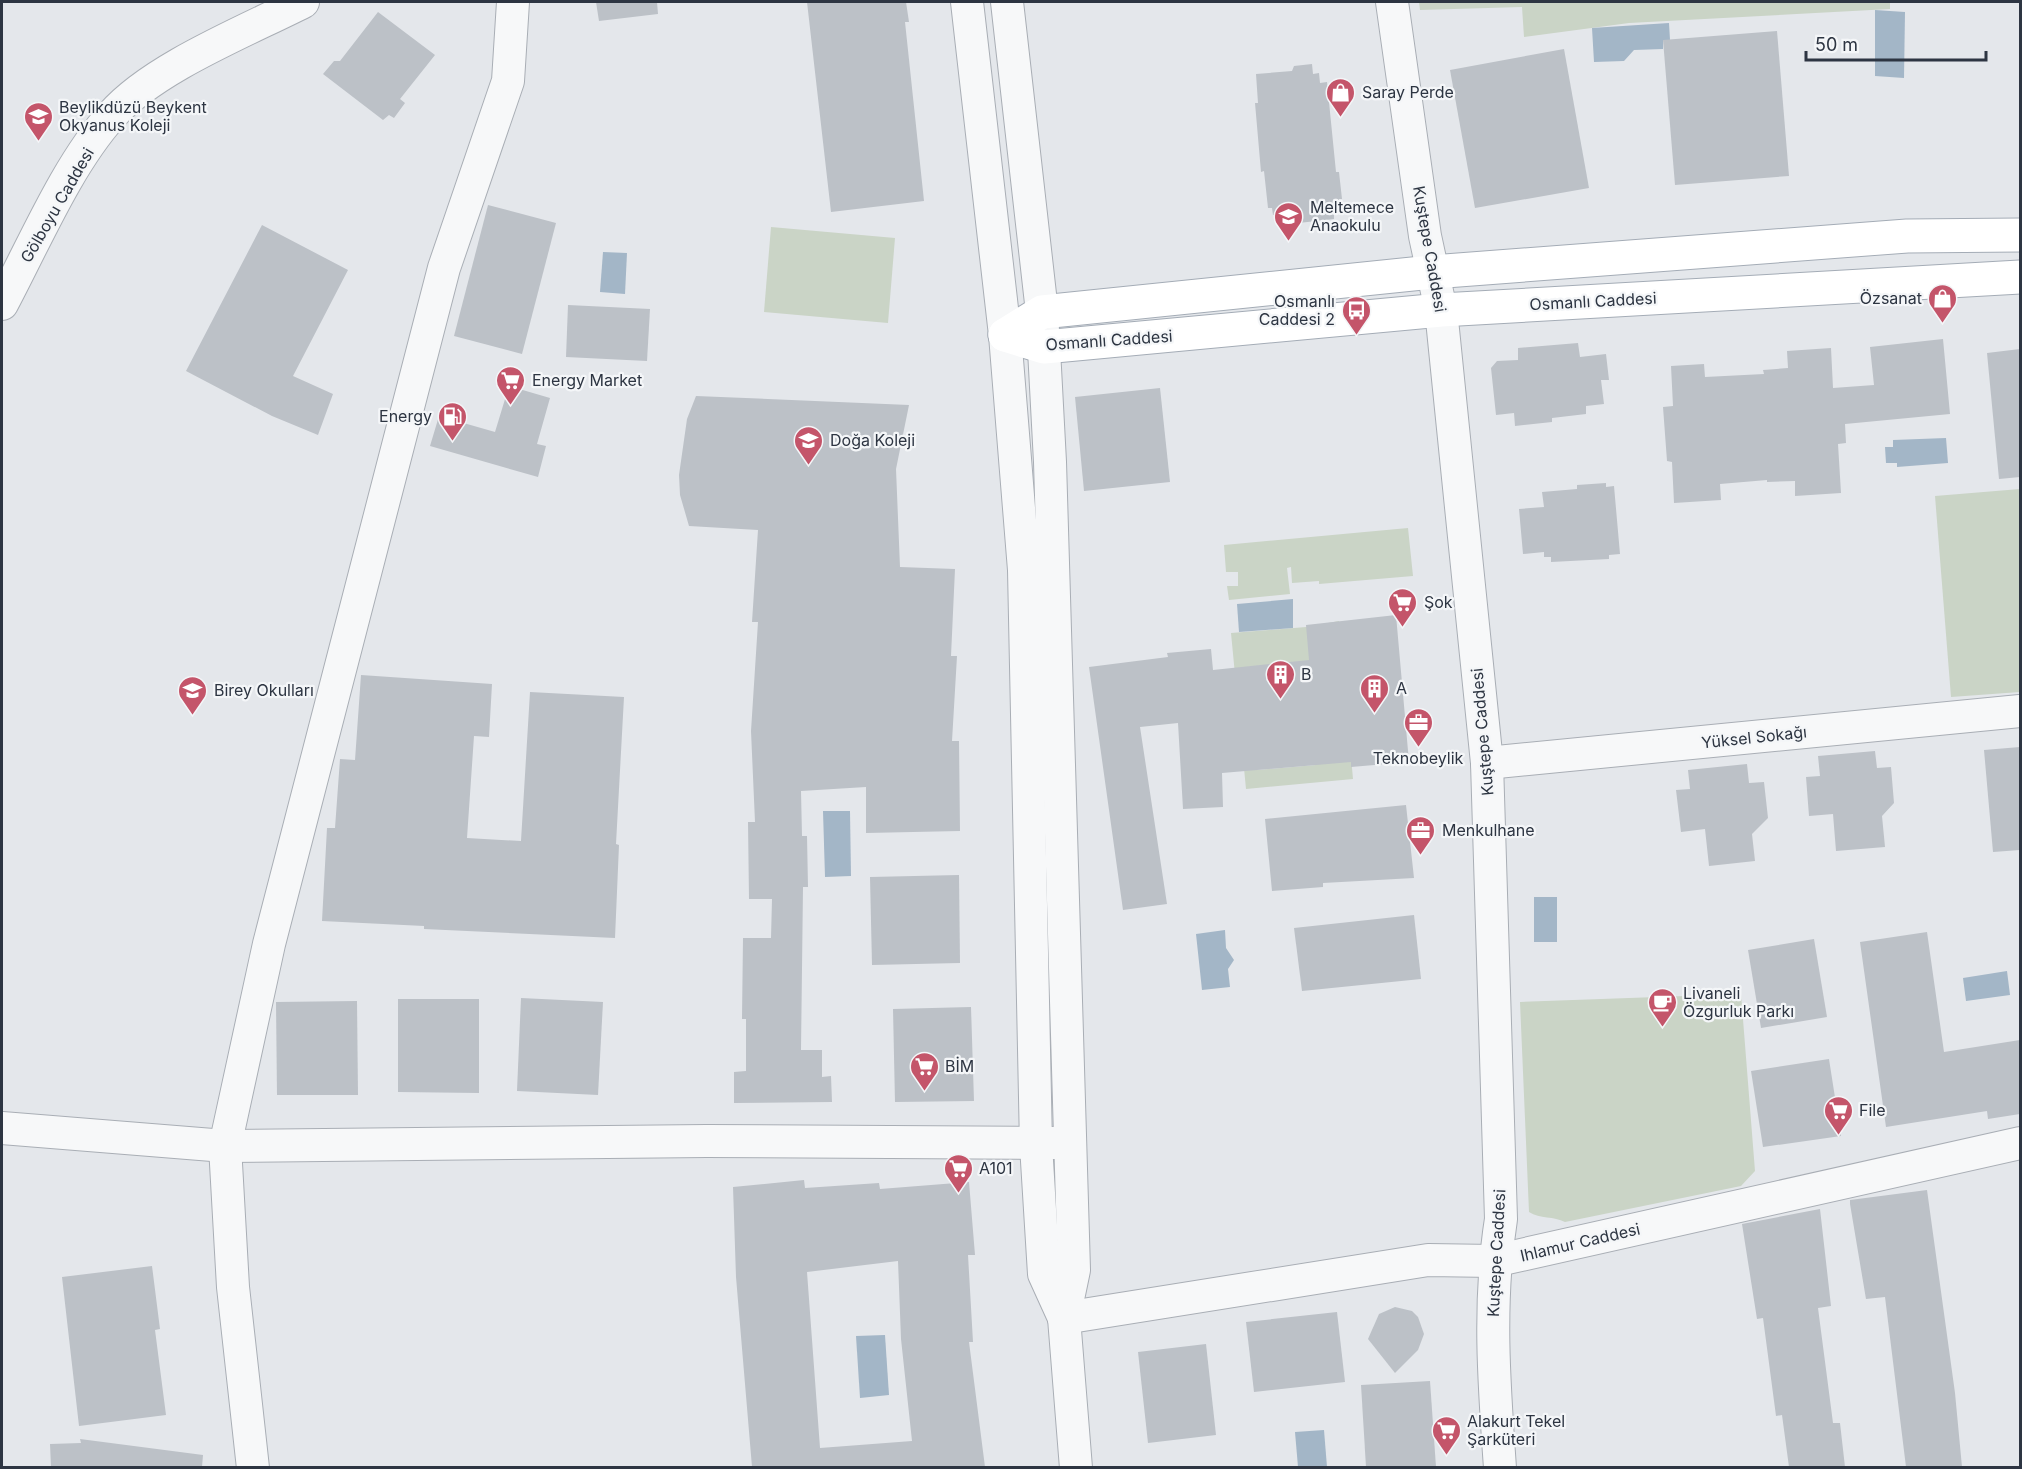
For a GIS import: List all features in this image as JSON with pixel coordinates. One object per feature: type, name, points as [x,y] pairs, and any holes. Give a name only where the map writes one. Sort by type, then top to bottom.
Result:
[{"type":"main road","name":"Osmanlı Caddesi","points":[[1005,334],[1042,312],[1432,272],[1907,236],[2020,235]]},
{"type":"main road","name":"Osmanlı Caddesi","points":[[1005,334],[1044,347],[1441,310],[2020,277]]},
{"type":"street","name":"Gölboyu Caddesi","points":[[2,304],[74,169],[112,114],[161,74],[303,2]]},
{"type":"street","points":[[253,1467],[233,1287],[225,1146],[269,944],[444,268],[508,81],[513,2]]},
{"type":"street","points":[[967,2],[1005,334],[1024,570],[1036,1145],[1044,1274],[1064,1318]]},
{"type":"street","points":[[1007,2],[1042,312],[1054,556],[1074,1270],[1064,1318],[1076,1467]]},
{"type":"street","name":"Kuştepe Caddesi","points":[[1392,2],[1432,272],[1441,310],[1487,763],[1501,1219],[1494,1261],[1492,1358],[1500,1467]]},
{"type":"street","name":"Yüksel Sokağı","points":[[1487,763],[2020,711]]},
{"type":"street","points":[[2,1128],[225,1146],[707,1141],[1036,1145],[1070,1142]]},
{"type":"street","name":"Ihlamur Caddesi","points":[[1064,1318],[1428,1260],[1494,1261],[2020,1143]]},
{"type":"green space","points":[[1419,2],[1890,2],[1890,9],[1629,23],[1524,37],[1522,7],[1420,10]]},
{"type":"green space","points":[[771,227],[895,238],[888,323],[764,312]]},
{"type":"green space","points":[[2020,489],[2020,692],[1951,697],[1935,496]]},
{"type":"green space","points":[[1408,528],[1413,576],[1319,584],[1319,581],[1292,583],[1291,567],[1287,568],[1290,594],[1229,600],[1227,586],[1238,586],[1238,572],[1226,572],[1224,545]]},
{"type":"green space","points":[[1339,621],[1353,779],[1246,789],[1231,633],[1306,627]],"holes":[[[1306,661],[1316,765],[1257,770],[1248,667]]]},
{"type":"green space","points":[[1741,994],[1755,1171],[1741,1186],[1565,1222],[1529,1212],[1520,1002]]},
{"type":"water","points":[[1875,10],[1905,12],[1904,78],[1875,76]]},
{"type":"water","points":[[1669,23],[1670,40],[1663,40],[1663,49],[1634,50],[1624,61],[1594,62],[1592,28]]},
{"type":"water","points":[[603,252],[627,253],[625,294],[600,292]]},
{"type":"water","points":[[1946,438],[1948,463],[1897,467],[1897,463],[1886,463],[1885,447],[1893,447],[1893,440]]},
{"type":"water","points":[[1293,599],[1293,628],[1239,632],[1237,604]]},
{"type":"water","points":[[823,811],[850,811],[851,876],[825,877]]},
{"type":"water","points":[[1534,897],[1557,897],[1557,942],[1534,942]]},
{"type":"water","points":[[1225,930],[1226,948],[1234,960],[1228,969],[1230,987],[1202,990],[1196,934]]},
{"type":"water","points":[[2007,971],[2010,995],[1966,1001],[1963,978]]},
{"type":"water","points":[[885,1335],[889,1395],[860,1398],[856,1336]]},
{"type":"water","points":[[1324,1430],[1327,1467],[1298,1467],[1295,1432]]},
{"type":"building","points":[[596,2],[657,2],[658,14],[599,21]]},
{"type":"building","points":[[807,2],[906,2],[909,22],[905,22],[924,201],[831,212]]},
{"type":"building","points":[[378,12],[435,55],[400,99],[405,103],[394,118],[389,115],[383,120],[323,74],[334,61],[340,61]]},
{"type":"building","points":[[1777,31],[1789,176],[1675,185],[1663,40]]},
{"type":"building","points":[[1564,49],[1589,188],[1475,208],[1450,70]]},
{"type":"building","points":[[1312,64],[1313,74],[1319,73],[1320,83],[1327,82],[1336,172],[1339,172],[1342,199],[1339,199],[1340,208],[1334,208],[1334,219],[1281,225],[1280,215],[1273,215],[1272,208],[1268,208],[1264,171],[1261,172],[1255,103],[1258,103],[1256,74],[1292,71],[1294,66]]},
{"type":"building","points":[[488,205],[556,223],[522,354],[454,336]]},
{"type":"building","points":[[262,225],[348,270],[293,376],[333,394],[318,435],[272,416],[186,371]]},
{"type":"building","points":[[568,305],[650,309],[647,361],[566,357]]},
{"type":"building","points":[[1943,339],[1950,414],[1845,424],[1846,443],[1838,444],[1841,493],[1795,496],[1795,481],[1767,482],[1767,480],[1720,484],[1721,500],[1674,503],[1672,462],[1667,461],[1663,407],[1673,406],[1671,366],[1704,364],[1705,377],[1764,374],[1763,370],[1788,368],[1787,351],[1831,348],[1833,388],[1874,385],[1870,347]]},
{"type":"building","points":[[1578,343],[1580,357],[1606,354],[1609,380],[1601,380],[1604,404],[1586,406],[1586,414],[1552,418],[1552,422],[1515,426],[1514,413],[1496,415],[1491,368],[1497,361],[1518,360],[1518,348]]},
{"type":"building","points":[[2020,349],[2020,477],[1999,479],[1987,353]]},
{"type":"building","points":[[509,386],[550,398],[537,444],[546,446],[538,477],[430,446],[439,416],[495,432]]},
{"type":"building","points":[[1160,388],[1170,482],[1084,491],[1075,397]]},
{"type":"building","points":[[696,396],[909,405],[896,469],[900,567],[955,569],[951,656],[957,656],[952,741],[959,741],[960,831],[866,833],[866,787],[801,791],[802,836],[807,836],[808,887],[803,887],[801,1050],[822,1050],[822,1077],[831,1076],[832,1102],[734,1103],[734,1072],[746,1071],[746,1019],[742,1019],[743,938],[771,938],[772,899],[749,899],[748,822],[755,822],[751,731],[758,622],[752,622],[758,530],[689,526],[680,495],[679,475],[687,419]]},
{"type":"building","points":[[1606,483],[1606,487],[1614,486],[1620,554],[1609,555],[1609,559],[1551,562],[1551,557],[1544,557],[1544,552],[1523,554],[1519,509],[1544,507],[1542,492],[1577,489],[1577,485]]},
{"type":"building","points":[[1396,615],[1409,762],[1351,767],[1351,762],[1222,773],[1223,807],[1183,809],[1178,723],[1140,727],[1167,904],[1123,910],[1089,667],[1168,657],[1167,653],[1211,649],[1213,670],[1309,660],[1306,625]]},
{"type":"building","points":[[361,675],[492,684],[489,737],[474,736],[467,838],[521,841],[530,692],[624,697],[616,844],[619,845],[615,938],[424,929],[424,926],[322,921],[327,828],[335,828],[340,759],[355,760]]},
{"type":"building","points":[[2020,747],[2020,850],[1993,852],[1984,750]]},
{"type":"building","points":[[1875,751],[1877,768],[1891,767],[1894,803],[1882,816],[1885,847],[1836,851],[1833,814],[1809,816],[1806,777],[1820,776],[1818,756]]},
{"type":"building","points":[[1747,764],[1749,783],[1764,782],[1768,818],[1752,834],[1755,861],[1709,866],[1705,829],[1681,832],[1676,790],[1690,789],[1688,770]]},
{"type":"building","points":[[1406,805],[1414,878],[1323,883],[1323,887],[1272,891],[1265,819]]},
{"type":"building","points":[[959,875],[960,963],[872,965],[870,877]]},
{"type":"building","points":[[1414,915],[1421,979],[1302,991],[1294,928]]},
{"type":"building","points":[[1927,932],[1944,1052],[2020,1040],[2020,1114],[1988,1119],[1987,1111],[1886,1127],[1860,942]]},
{"type":"building","points":[[1814,939],[1827,1017],[1761,1028],[1748,950]]},
{"type":"building","points":[[521,998],[603,1002],[598,1095],[517,1091]]},
{"type":"building","points":[[398,999],[479,999],[479,1093],[398,1092]]},
{"type":"building","points":[[357,1001],[358,1095],[277,1095],[276,1002]]},
{"type":"building","points":[[971,1007],[974,1101],[895,1102],[893,1009]]},
{"type":"building","points":[[1829,1059],[1841,1136],[1763,1147],[1751,1071]]},
{"type":"building","points":[[804,1180],[805,1188],[879,1183],[880,1189],[969,1182],[975,1255],[968,1255],[973,1342],[969,1342],[985,1467],[752,1467],[736,1277],[733,1187]],"holes":[[[898,1261],[901,1339],[912,1441],[820,1448],[807,1272]]]},
{"type":"building","points":[[1927,1190],[1955,1393],[1962,1467],[1906,1467],[1885,1297],[1866,1299],[1850,1204],[1850,1200]]},
{"type":"building","points":[[1820,1209],[1831,1306],[1818,1308],[1833,1423],[1840,1423],[1845,1467],[1789,1467],[1782,1415],[1776,1416],[1763,1318],[1757,1319],[1742,1224]]},
{"type":"building","points":[[152,1266],[160,1329],[155,1330],[166,1415],[79,1426],[62,1277]]},
{"type":"building","points":[[1395,1307],[1412,1311],[1418,1317],[1424,1334],[1418,1350],[1395,1373],[1368,1339],[1379,1314]]},
{"type":"building","points":[[1337,1312],[1345,1382],[1254,1392],[1246,1322]]},
{"type":"building","points":[[1206,1344],[1216,1435],[1148,1443],[1138,1352]]},
{"type":"building","points":[[1430,1381],[1436,1467],[1366,1467],[1361,1385]]},
{"type":"building","points":[[80,1439],[203,1455],[202,1467],[51,1467],[50,1444],[81,1443]]},
{"type":"place","name":"Saray Perde","points":[[1341,118]]},
{"type":"place","name":"Beylikdüzü Beykent Okyanus Koleji","points":[[38,142]]},
{"type":"place","name":"Meltemece Anaokulu","points":[[1289,242]]},
{"type":"place","name":"Özsanat","points":[[1943,324]]},
{"type":"place","name":"Osmanlı Caddesi 2","points":[[1356,336]]},
{"type":"place","name":"Energy Market","points":[[511,406]]},
{"type":"place","name":"Energy","points":[[453,442]]},
{"type":"place","name":"Doğa Koleji","points":[[809,466]]},
{"type":"place","name":"Şok","points":[[1403,628]]},
{"type":"place","name":"B","points":[[1280,700]]},
{"type":"place","name":"A","points":[[1375,714]]},
{"type":"place","name":"Birey Okulları","points":[[193,716]]},
{"type":"place","name":"Teknobeylik","points":[[1418,748]]},
{"type":"place","name":"Menkulhane","points":[[1421,856]]},
{"type":"place","name":"Livaneli Özgurluk Parkı","points":[[1662,1028]]},
{"type":"place","name":"BİM","points":[[924,1092]]},
{"type":"place","name":"File","points":[[1838,1136]]},
{"type":"place","name":"A101","points":[[958,1194]]},
{"type":"place","name":"Alakurt Tekel Şarküteri","points":[[1446,1456]]}]
